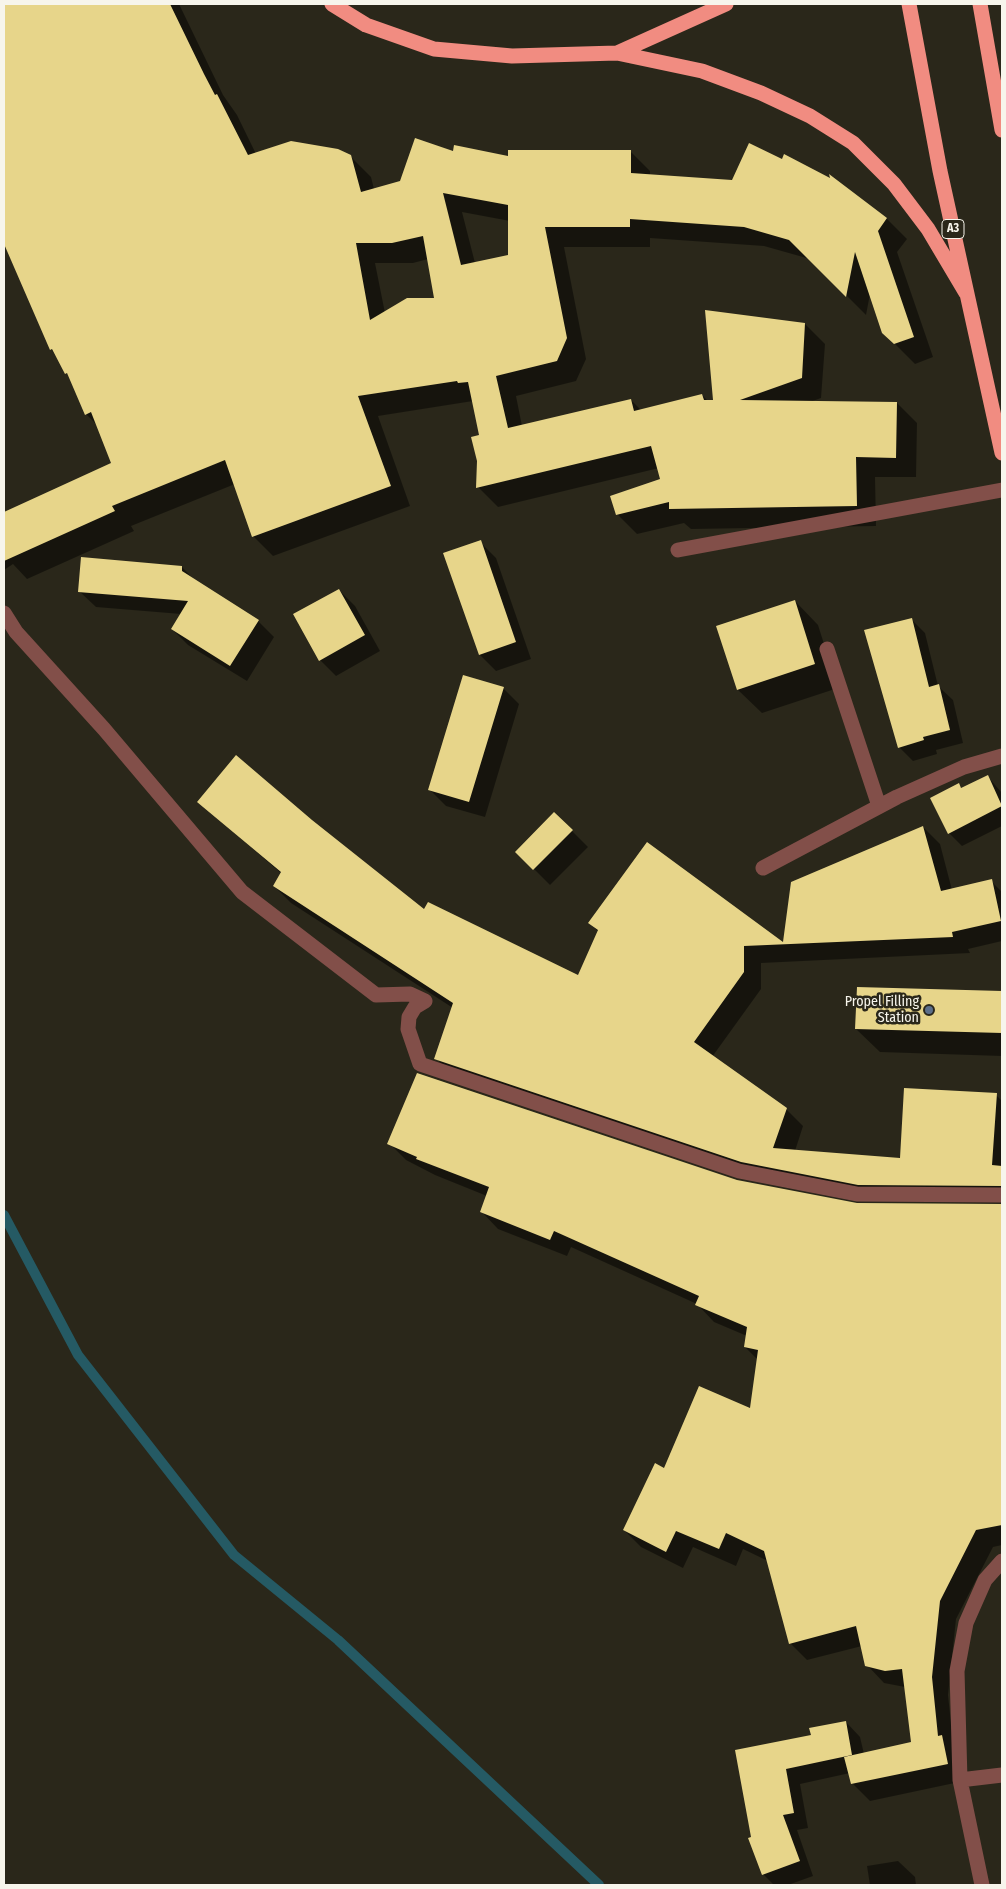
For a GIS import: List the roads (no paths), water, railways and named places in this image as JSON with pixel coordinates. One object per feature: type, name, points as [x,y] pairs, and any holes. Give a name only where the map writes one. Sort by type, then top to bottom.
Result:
[{"type":"highway","points":[[332,4],[366,25],[434,49],[512,56],[617,53],[702,71],[760,93],[810,116],[852,143],[894,184],[928,230],[966,292]]},
{"type":"highway","points":[[617,53],[726,4]]},
{"type":"highway","name":"A3","points":[[909,4],[940,172],[1002,454]]},
{"type":"highway","points":[[980,4],[1002,130]]},
{"type":"street","points":[[678,550],[1002,490]]},
{"type":"street","points":[[4,613],[16,632],[104,729],[242,892],[376,995],[410,994],[425,1001],[414,1007],[409,1017],[408,1029],[420,1064],[738,1171],[857,1194],[1002,1195]]},
{"type":"street","points":[[827,649],[880,806]]},
{"type":"street","points":[[762,868],[880,806],[964,767],[1002,756]]},
{"type":"street","points":[[982,1885],[960,1780],[957,1671],[966,1622],[985,1580],[1002,1561]]},
{"type":"street","points":[[960,1780],[1002,1775]]},
{"type":"waterway","points":[[4,1215],[78,1355],[234,1555],[338,1640],[599,1885]]},
{"type":"place","name":"Propel Filling Station","points":[[929,1010]]}]
